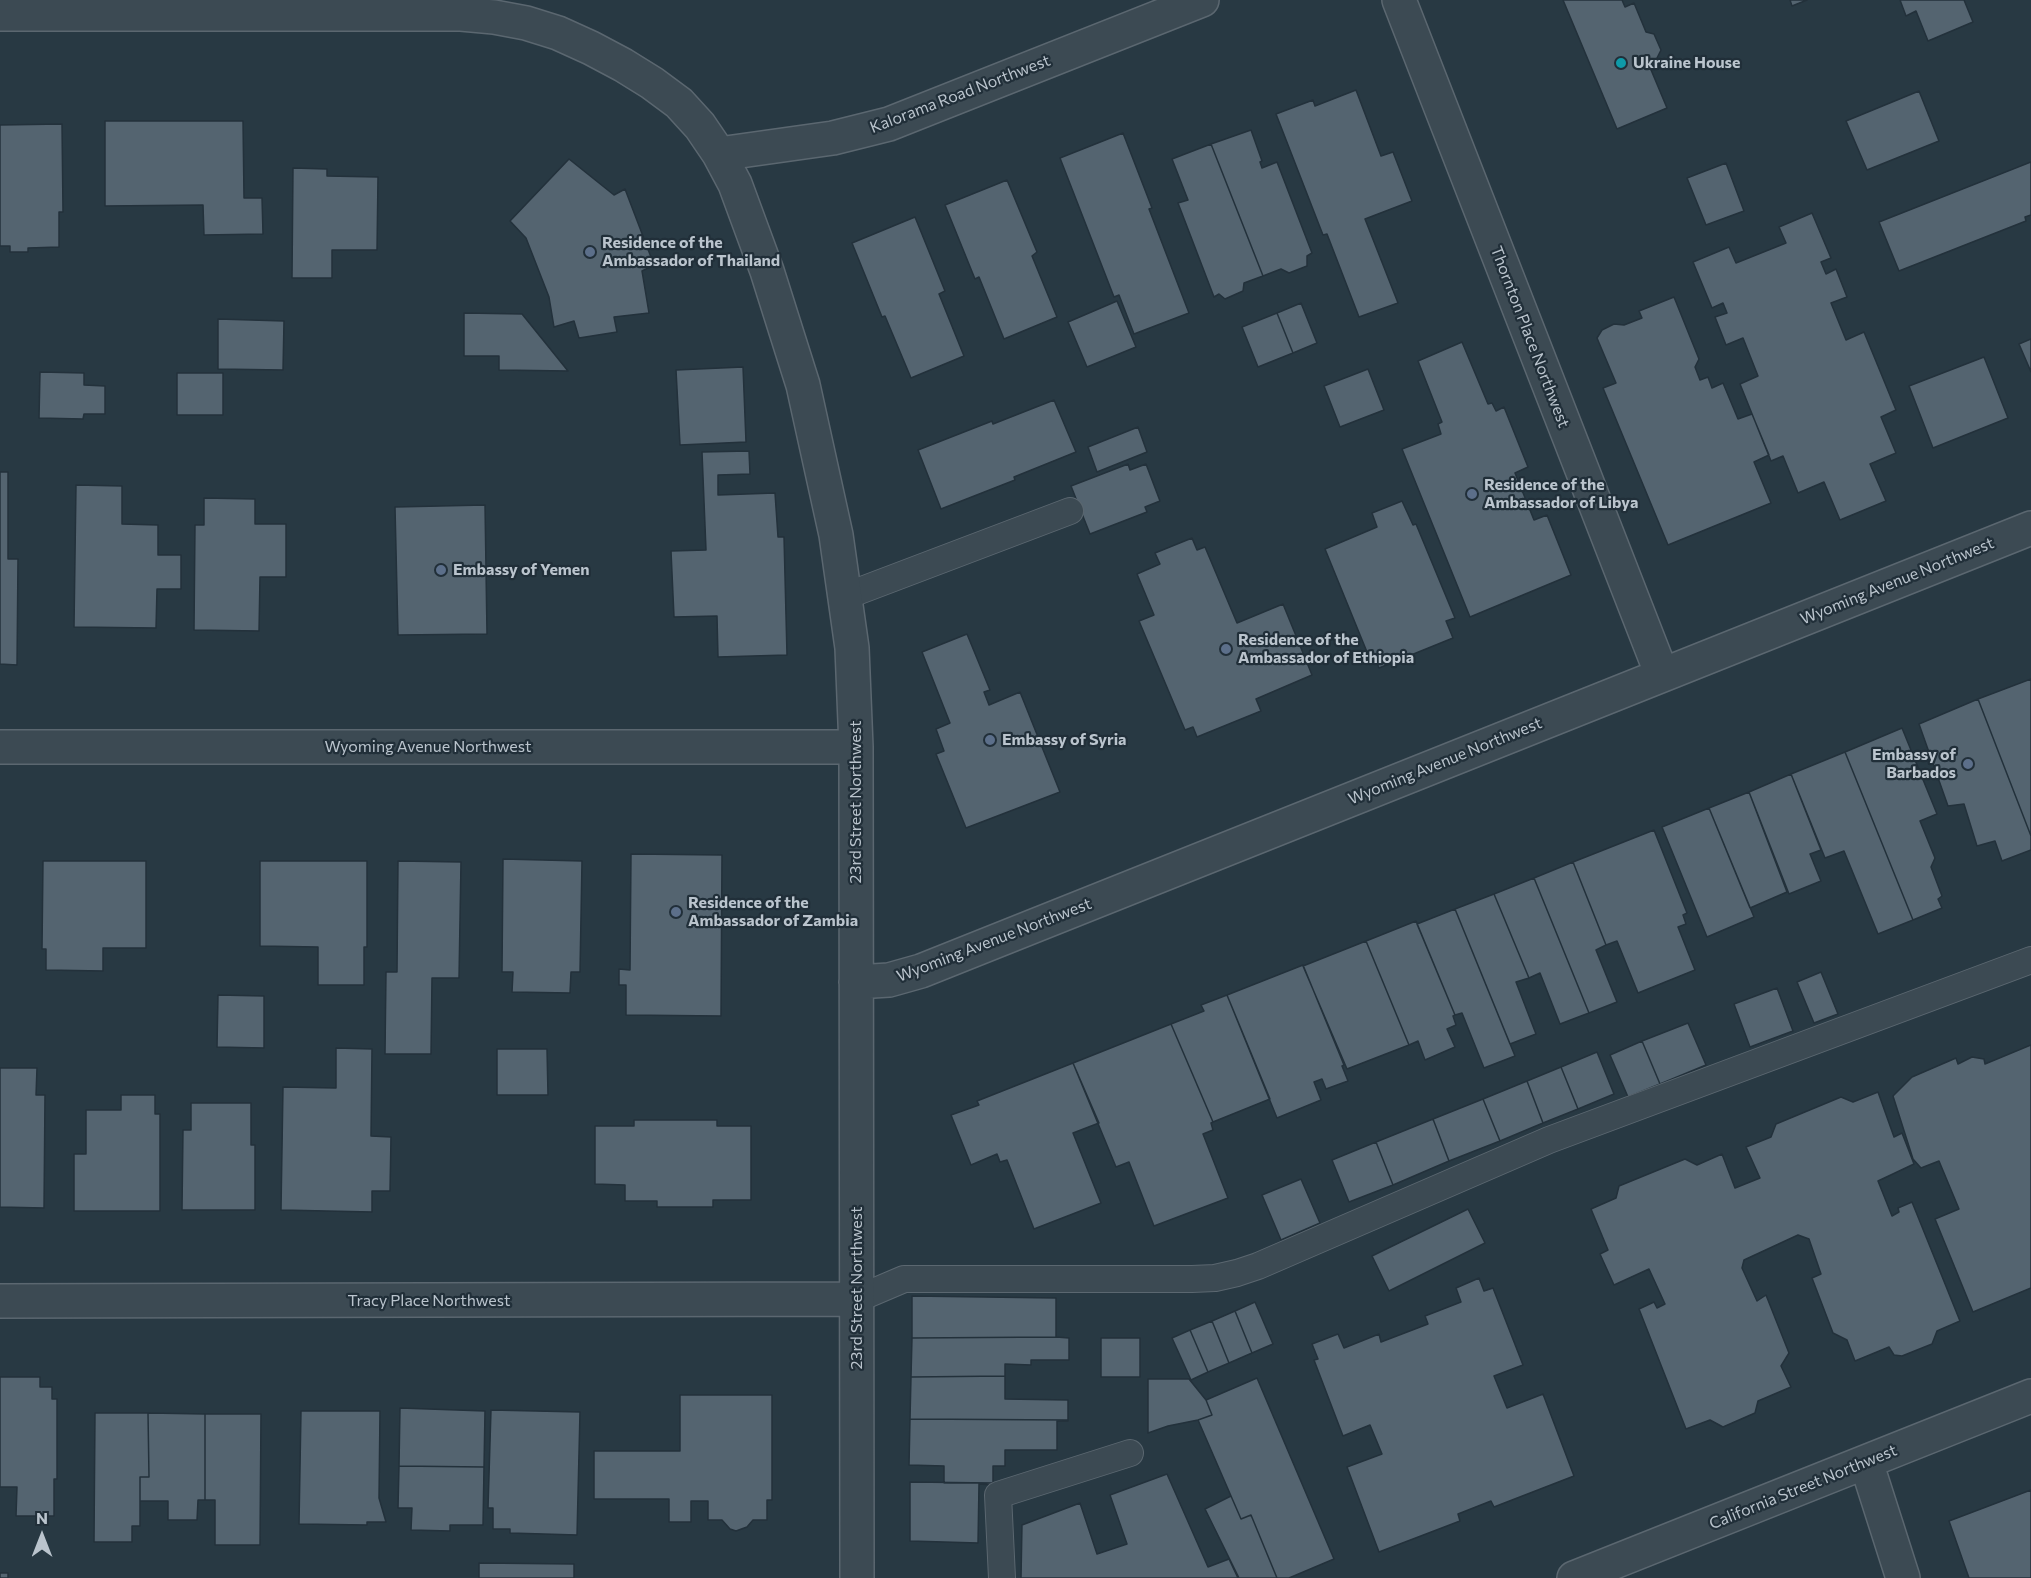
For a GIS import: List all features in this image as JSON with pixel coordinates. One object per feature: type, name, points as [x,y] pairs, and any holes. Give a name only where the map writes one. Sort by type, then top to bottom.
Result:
[{"type":"street","name":"Kalorama Road Northwest","points":[[719,154],[833,138],[889,124],[1202,0]]},
{"type":"street","name":"Thornton Place Northwest","points":[[1399,0],[1662,675]]},
{"type":"street","points":[[0,14],[460,14],[526,23],[558,33],[591,48],[652,83],[679,103],[700,126],[719,154]]},
{"type":"street","name":"23rd Street Northwest","points":[[719,154],[735,184],[767,271],[803,385],[821,458],[836,535],[852,648],[856,747],[857,1578]]},
{"type":"street","name":"Wyoming Avenue Northwest","points":[[856,982],[889,980],[921,971],[2031,528]]},
{"type":"street","name":"Wyoming Avenue Northwest","points":[[0,747],[856,747]]},
{"type":"street","name":"Tracy Place Northwest","points":[[0,1301],[857,1299]]},
{"type":"street","name":"California Street Northwest","points":[[1574,1578],[2031,1396]]},
{"type":"street","points":[[1866,1462],[1903,1578]]},
{"type":"lane","points":[[846,596],[1070,511]]},
{"type":"lane","points":[[857,1299],[904,1279],[1192,1279],[1215,1278],[1237,1273],[1549,1140],[2031,960]]},
{"type":"lane","points":[[1002,1578],[998,1495],[1130,1454]]},
{"type":"building","name":"Ukraine House","points":[[1563,0],[1622,0],[1625,7],[1634,3],[1646,32],[1654,34],[1661,50],[1656,60],[1649,65],[1667,108],[1617,129]]},
{"type":"building","points":[[1790,0],[1807,0],[1792,6]]},
{"type":"building","points":[[1900,0],[1964,0],[1973,22],[1928,41],[1916,11],[1906,16]]},
{"type":"building","points":[[1356,90],[1381,156],[1393,152],[1412,201],[1365,219],[1398,303],[1359,317],[1327,234],[1323,235],[1276,114],[1313,100],[1315,106]]},
{"type":"building","points":[[1919,91],[1939,141],[1867,170],[1846,121]]},
{"type":"building","points":[[105,121],[243,121],[244,198],[262,198],[263,234],[204,235],[203,205],[105,206]]},
{"type":"building","points":[[62,124],[63,212],[59,212],[59,247],[28,248],[28,252],[10,252],[10,246],[0,246],[0,125]]},
{"type":"building","points":[[1251,130],[1262,161],[1260,162],[1262,168],[1277,162],[1312,253],[1307,256],[1307,266],[1289,273],[1281,269],[1263,276],[1211,144]]},
{"type":"building","points":[[1123,133],[1189,313],[1134,334],[1119,295],[1114,297],[1060,158]]},
{"type":"building","points":[[1211,144],[1263,276],[1244,283],[1243,291],[1225,299],[1219,294],[1214,297],[1178,203],[1188,200],[1172,159]]},
{"type":"building","name":"Residence of the Ambassador of Thailand","points":[[569,159],[614,195],[625,189],[654,265],[642,271],[649,313],[614,317],[617,332],[579,338],[574,321],[554,327],[549,297],[526,238],[510,221]]},
{"type":"building","points":[[2031,162],[2031,215],[2025,217],[2026,221],[1899,271],[1879,222]]},
{"type":"building","points":[[1726,163],[1744,211],[1706,225],[1687,178]]},
{"type":"building","points":[[293,168],[327,169],[327,176],[378,177],[377,250],[332,250],[332,278],[292,278]]},
{"type":"building","points":[[1007,180],[1037,252],[1032,256],[1057,317],[1004,339],[979,277],[975,279],[945,205]]},
{"type":"building","points":[[1812,213],[1831,258],[1821,262],[1826,274],[1836,269],[1847,297],[1831,303],[1846,340],[1864,332],[1896,410],[1881,417],[1896,453],[1870,464],[1886,501],[1840,520],[1824,482],[1798,493],[1783,456],[1771,461],[1740,384],[1758,376],[1743,338],[1726,345],[1715,317],[1727,313],[1723,303],[1712,308],[1693,262],[1729,247],[1736,263],[1786,243],[1779,227]]},
{"type":"building","points":[[915,217],[945,291],[939,294],[964,356],[911,378],[885,316],[882,317],[852,243]]},
{"type":"building","points":[[1674,297],[1699,359],[1695,367],[1700,380],[1708,377],[1712,388],[1723,383],[1738,419],[1752,414],[1769,455],[1754,462],[1771,503],[1668,545],[1603,388],[1616,383],[1597,338],[1602,330],[1614,324],[1624,325],[1642,318],[1639,311]]},
{"type":"building","points":[[1117,301],[1136,347],[1087,367],[1068,322]]},
{"type":"building","points":[[1301,303],[1317,343],[1293,353],[1277,313]]},
{"type":"building","points":[[464,313],[522,314],[568,371],[499,370],[499,356],[464,356]]},
{"type":"building","points":[[1277,313],[1293,353],[1258,367],[1242,327]]},
{"type":"building","points":[[218,319],[284,321],[283,370],[218,369]]},
{"type":"building","points":[[2031,339],[2031,372],[2019,344]]},
{"type":"building","name":"Residence of the Ambassador of Libya","points":[[1462,342],[1488,404],[1492,403],[1496,411],[1504,407],[1528,467],[1515,473],[1534,520],[1547,515],[1571,575],[1470,617],[1402,449],[1441,434],[1438,424],[1442,422],[1418,361]]},
{"type":"building","points":[[1984,357],[2008,418],[1933,448],[1909,386]]},
{"type":"building","points":[[743,367],[746,442],[680,445],[676,370]]},
{"type":"building","points":[[1368,369],[1384,410],[1340,427],[1324,386]]},
{"type":"building","points":[[40,372],[84,373],[84,385],[105,386],[105,414],[84,414],[83,419],[39,418]]},
{"type":"building","points":[[177,373],[223,373],[223,415],[177,415]]},
{"type":"building","points":[[1054,400],[1076,452],[1014,477],[1015,480],[941,509],[918,450]]},
{"type":"building","points":[[1138,427],[1147,452],[1097,472],[1088,447]]},
{"type":"building","points":[[749,451],[750,474],[718,475],[718,495],[775,493],[778,537],[784,537],[787,655],[718,657],[717,616],[674,617],[671,551],[706,550],[702,452]]},
{"type":"building","points":[[1128,464],[1130,470],[1146,464],[1160,501],[1145,507],[1147,512],[1090,534],[1071,486]]},
{"type":"building","points":[[0,472],[8,472],[8,559],[18,559],[17,665],[0,664]]},
{"type":"building","points":[[76,485],[122,486],[122,524],[158,525],[158,555],[181,555],[181,589],[157,589],[156,628],[74,627]]},
{"type":"building","points":[[204,498],[255,499],[255,524],[286,524],[286,577],[260,577],[259,631],[194,630],[195,525],[204,525]]},
{"type":"building","points":[[1402,501],[1413,525],[1416,524],[1455,618],[1446,621],[1453,638],[1379,668],[1372,650],[1367,652],[1325,549],[1377,527],[1372,513]]},
{"type":"building","name":"Embassy of Yemen","points":[[485,505],[487,634],[398,635],[395,507]]},
{"type":"building","name":"Residence of the Ambassador of Ethiopia","points":[[1192,538],[1197,550],[1205,547],[1237,623],[1283,604],[1312,675],[1256,699],[1261,711],[1197,737],[1193,727],[1185,730],[1139,621],[1154,615],[1137,574],[1160,564],[1155,553]]},
{"type":"building","name":"Embassy of Syria","points":[[967,634],[990,690],[984,692],[989,705],[1020,692],[1060,792],[966,828],[936,754],[944,751],[936,729],[950,723],[922,652]]},
{"type":"building","points":[[2031,679],[2031,836],[1978,699]]},
{"type":"building","name":"Embassy of Barbados","points":[[1978,699],[2031,836],[2031,850],[2002,861],[1995,841],[1977,846],[1964,804],[1948,806],[1919,724]]},
{"type":"building","points":[[1902,728],[1937,814],[1920,821],[1935,858],[1931,867],[1942,896],[1938,899],[1942,908],[1913,920],[1845,752]]},
{"type":"building","points":[[1845,752],[1913,920],[1878,934],[1844,851],[1825,858],[1791,774]]},
{"type":"building","points":[[1791,774],[1821,850],[1810,854],[1821,881],[1789,894],[1749,792]]},
{"type":"building","points":[[1749,792],[1787,892],[1750,908],[1709,808]]},
{"type":"building","points":[[1709,808],[1754,917],[1707,937],[1662,827]]},
{"type":"building","points":[[1654,830],[1687,913],[1683,915],[1686,924],[1678,927],[1695,970],[1638,993],[1617,941],[1606,945],[1573,862]]},
{"type":"building","name":"Residence of the Ambassador of Zambia","points":[[631,854],[722,855],[721,1016],[626,1015],[626,985],[619,985],[619,969],[630,970]]},
{"type":"building","points":[[503,859],[582,861],[580,972],[571,972],[570,993],[512,992],[513,972],[502,972]]},
{"type":"building","points":[[43,861],[146,861],[146,948],[103,948],[103,971],[46,970],[46,949],[42,949]]},
{"type":"building","points":[[260,861],[367,861],[367,947],[364,947],[364,985],[318,985],[318,947],[260,946]]},
{"type":"building","points":[[398,861],[461,862],[459,978],[432,978],[431,1054],[385,1054],[386,972],[397,972]]},
{"type":"building","points":[[1573,862],[1606,945],[1596,950],[1617,1002],[1589,1013],[1534,878]]},
{"type":"building","points":[[1534,878],[1589,1013],[1560,1024],[1540,973],[1529,978],[1494,894]]},
{"type":"building","points":[[1494,894],[1529,978],[1516,982],[1536,1034],[1510,1044],[1455,909]]},
{"type":"building","points":[[1455,909],[1515,1056],[1484,1068],[1462,1013],[1455,1015],[1417,924]]},
{"type":"building","points":[[1416,921],[1455,1015],[1453,1016],[1456,1025],[1447,1029],[1455,1047],[1425,1060],[1418,1041],[1409,1045],[1366,941]]},
{"type":"building","points":[[1366,941],[1409,1045],[1347,1069],[1303,966]]},
{"type":"building","points":[[1303,965],[1344,1065],[1342,1066],[1348,1081],[1326,1089],[1322,1079],[1314,1082],[1321,1100],[1277,1118],[1227,995]]},
{"type":"building","points":[[1821,972],[1838,1014],[1814,1023],[1797,982]]},
{"type":"building","points":[[1777,988],[1793,1031],[1750,1047],[1734,1004]]},
{"type":"building","points":[[218,995],[264,996],[264,1048],[217,1047]]},
{"type":"building","points":[[1227,995],[1270,1099],[1213,1122],[1171,1024],[1204,1011],[1201,1005]]},
{"type":"building","points":[[1688,1023],[1706,1065],[1660,1084],[1642,1041]]},
{"type":"building","points":[[1171,1024],[1213,1122],[1211,1123],[1213,1130],[1203,1134],[1228,1198],[1154,1226],[1129,1162],[1116,1167],[1073,1063]]},
{"type":"building","points":[[1642,1041],[1660,1084],[1628,1097],[1610,1055]]},
{"type":"building","points":[[2031,1045],[2031,1288],[1973,1312],[1935,1219],[1959,1209],[1939,1161],[1921,1168],[1913,1159],[1893,1096],[1912,1077],[1956,1058],[1958,1064],[1972,1057],[1984,1059],[1985,1064]]},
{"type":"building","points":[[336,1048],[372,1049],[371,1136],[391,1137],[390,1191],[372,1191],[372,1212],[281,1210],[283,1087],[336,1088]]},
{"type":"building","points":[[497,1049],[547,1049],[548,1095],[497,1095]]},
{"type":"building","points":[[1597,1052],[1614,1094],[1578,1109],[1561,1067]]},
{"type":"building","points":[[1073,1063],[1099,1123],[1073,1133],[1101,1203],[1034,1229],[1007,1160],[1000,1162],[997,1154],[971,1165],[951,1115],[979,1105],[977,1101]]},
{"type":"building","points":[[1561,1067],[1578,1109],[1543,1123],[1527,1081]]},
{"type":"building","points":[[0,1068],[37,1068],[36,1095],[45,1095],[44,1208],[0,1207]]},
{"type":"building","points":[[1527,1081],[1543,1123],[1500,1141],[1483,1099]]},
{"type":"building","points":[[1878,1092],[1894,1137],[1902,1133],[1914,1164],[1878,1181],[1892,1216],[1899,1212],[1898,1208],[1912,1202],[1960,1321],[1937,1331],[1932,1344],[1902,1356],[1894,1355],[1889,1347],[1855,1361],[1847,1340],[1833,1333],[1812,1278],[1821,1274],[1809,1239],[1798,1235],[1744,1260],[1742,1268],[1757,1301],[1766,1295],[1789,1353],[1781,1366],[1791,1387],[1758,1401],[1755,1413],[1723,1427],[1710,1420],[1686,1429],[1639,1309],[1654,1302],[1657,1308],[1665,1304],[1649,1269],[1614,1285],[1600,1254],[1608,1250],[1591,1209],[1616,1198],[1619,1186],[1685,1159],[1697,1165],[1722,1154],[1735,1188],[1760,1178],[1746,1147],[1771,1137],[1776,1124],[1841,1097],[1853,1102]]},
{"type":"building","points":[[121,1095],[155,1095],[155,1114],[160,1114],[160,1211],[74,1211],[74,1154],[86,1154],[86,1110],[121,1110]]},
{"type":"building","points":[[1483,1099],[1500,1141],[1449,1161],[1433,1119]]},
{"type":"building","points":[[191,1103],[251,1103],[251,1145],[255,1145],[255,1210],[182,1210],[183,1130],[191,1130]]},
{"type":"building","points":[[1433,1119],[1449,1161],[1393,1185],[1376,1142]]},
{"type":"building","points":[[634,1120],[717,1120],[717,1126],[751,1126],[751,1200],[713,1200],[713,1207],[657,1207],[657,1201],[625,1201],[625,1185],[595,1184],[595,1126],[634,1126]]},
{"type":"building","points":[[1376,1142],[1393,1185],[1349,1202],[1332,1160]]},
{"type":"building","points":[[1301,1179],[1320,1223],[1281,1240],[1262,1195]]},
{"type":"building","points":[[1468,1209],[1485,1243],[1389,1291],[1372,1256]]},
{"type":"building","points":[[1479,1278],[1484,1291],[1493,1288],[1523,1365],[1494,1376],[1507,1408],[1543,1394],[1574,1476],[1494,1507],[1491,1501],[1458,1514],[1460,1521],[1379,1552],[1347,1467],[1382,1454],[1370,1425],[1343,1436],[1314,1360],[1318,1359],[1312,1344],[1338,1334],[1344,1348],[1379,1334],[1381,1342],[1428,1324],[1425,1316],[1461,1302],[1456,1288]]},
{"type":"building","points":[[912,1296],[1056,1298],[1056,1337],[912,1338]]},
{"type":"building","points":[[1255,1302],[1273,1344],[1252,1353],[1235,1311]]},
{"type":"building","points":[[1235,1311],[1252,1353],[1229,1363],[1212,1321]]},
{"type":"building","points":[[1212,1321],[1229,1363],[1208,1372],[1190,1330]]},
{"type":"building","points":[[1190,1330],[1208,1372],[1191,1380],[1172,1338]]},
{"type":"building","points":[[912,1338],[1069,1338],[1069,1360],[1031,1360],[1031,1365],[1005,1364],[1005,1376],[911,1377]]},
{"type":"building","points":[[1101,1338],[1140,1338],[1140,1377],[1101,1377]]},
{"type":"building","points":[[1005,1376],[1005,1399],[1068,1400],[1068,1420],[910,1419],[911,1377]]},
{"type":"building","points":[[0,1377],[40,1377],[40,1387],[52,1387],[52,1399],[57,1399],[57,1479],[54,1479],[54,1516],[16,1516],[17,1487],[0,1487]]},
{"type":"building","points":[[1257,1378],[1334,1559],[1289,1578],[1277,1578],[1251,1515],[1241,1519],[1198,1420],[1212,1415],[1206,1400]]},
{"type":"building","points":[[1148,1379],[1189,1379],[1206,1400],[1212,1415],[1148,1433]]},
{"type":"building","points":[[680,1395],[772,1395],[772,1500],[767,1500],[767,1520],[753,1520],[747,1527],[736,1531],[730,1529],[722,1520],[708,1520],[708,1501],[691,1501],[691,1522],[669,1522],[669,1499],[594,1499],[594,1451],[680,1451]]},
{"type":"building","points":[[400,1408],[485,1411],[484,1467],[399,1466]]},
{"type":"building","points":[[491,1410],[580,1412],[577,1535],[510,1533],[510,1529],[493,1529],[493,1508],[488,1508]]},
{"type":"building","points":[[301,1411],[380,1411],[379,1498],[386,1522],[367,1522],[367,1525],[299,1524]]},
{"type":"building","points":[[95,1413],[148,1413],[149,1477],[140,1477],[140,1526],[132,1526],[132,1542],[94,1542]]},
{"type":"building","points":[[148,1413],[205,1414],[205,1500],[198,1500],[197,1520],[168,1520],[168,1501],[140,1501],[140,1477],[149,1477]]},
{"type":"building","points":[[205,1414],[261,1414],[260,1545],[215,1545],[215,1500],[205,1500]]},
{"type":"building","points":[[910,1419],[1068,1421],[1057,1421],[1057,1450],[1005,1450],[1005,1466],[993,1466],[993,1483],[944,1483],[944,1466],[909,1465]]},
{"type":"building","points":[[399,1466],[484,1467],[483,1525],[450,1525],[450,1531],[411,1530],[412,1508],[398,1508]]},
{"type":"building","points":[[1167,1474],[1208,1567],[1229,1559],[1238,1578],[1021,1578],[1022,1525],[1080,1503],[1097,1554],[1127,1544],[1110,1495]]},
{"type":"building","points":[[910,1482],[993,1483],[993,1485],[979,1484],[978,1543],[910,1541]]},
{"type":"building","points":[[2031,1490],[2031,1578],[1969,1578],[1949,1521]]},
{"type":"building","points":[[1231,1496],[1241,1519],[1251,1515],[1277,1578],[1239,1578],[1205,1509]]},
{"type":"building","points":[[479,1563],[574,1564],[574,1578],[479,1578]]},
{"type":"building","points":[[0,1573],[8,1573],[8,1578],[0,1578]]},
{"type":"place","name":"Ukraine House","points":[[1621,63]]},
{"type":"place","name":"Residence of the Ambassador of Thailand","points":[[590,252]]},
{"type":"place","name":"Residence of the Ambassador of Libya","points":[[1472,494]]},
{"type":"place","name":"Embassy of Yemen","points":[[441,570]]},
{"type":"place","name":"Residence of the Ambassador of Ethiopia","points":[[1226,649]]},
{"type":"place","name":"Embassy of Syria","points":[[990,740]]},
{"type":"place","name":"Embassy of Barbados","points":[[1968,764]]},
{"type":"place","name":"Residence of the Ambassador of Zambia","points":[[676,912]]}]
